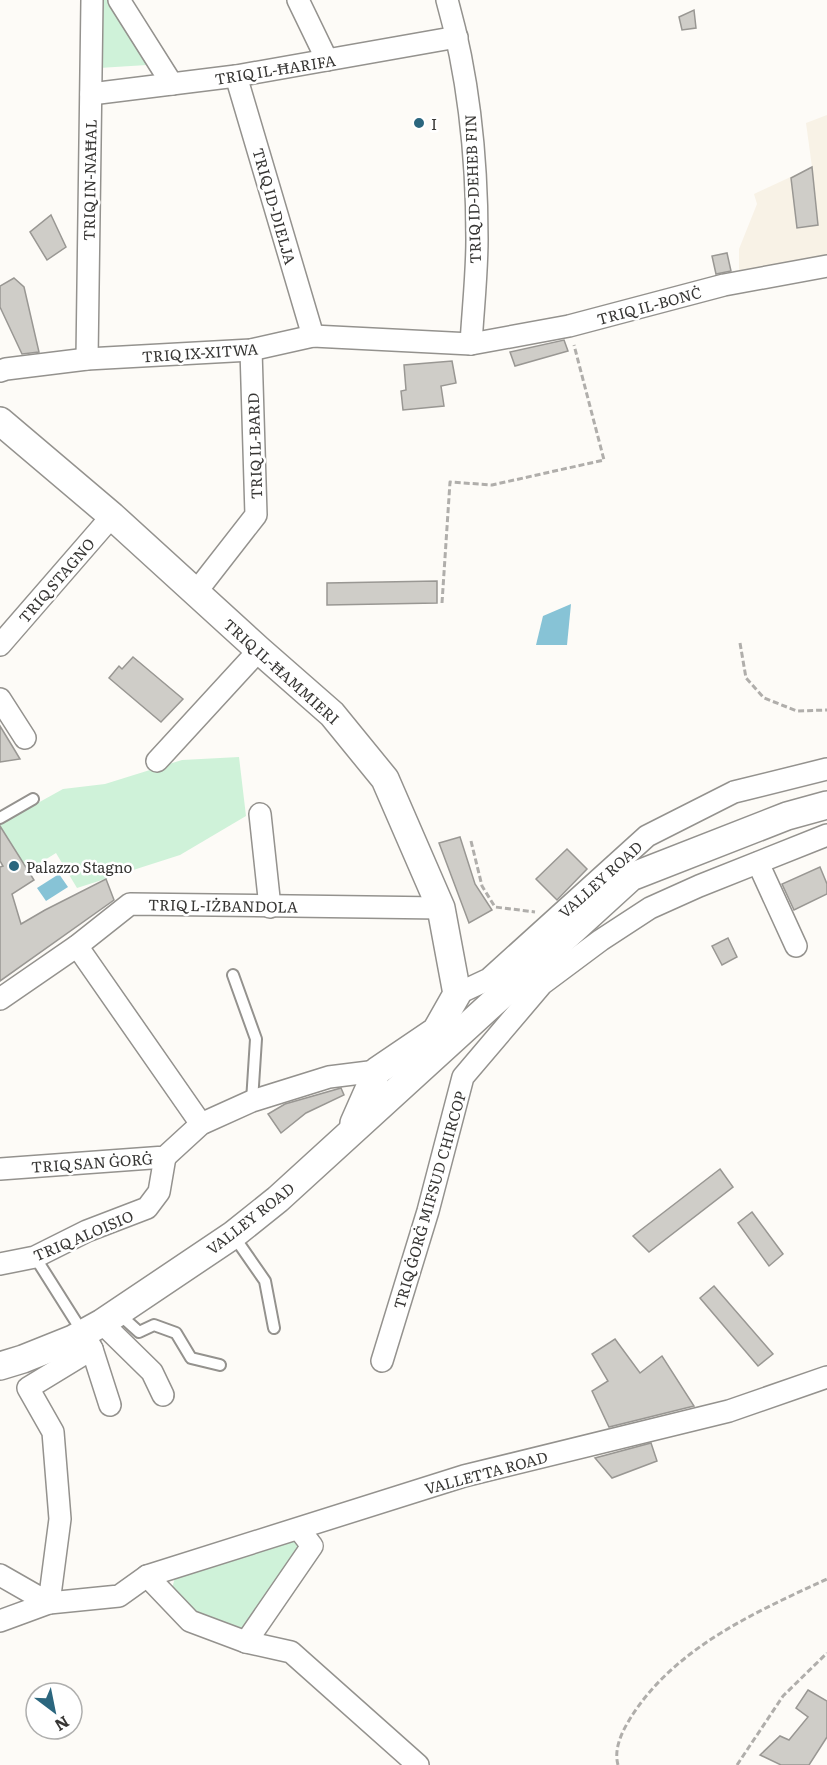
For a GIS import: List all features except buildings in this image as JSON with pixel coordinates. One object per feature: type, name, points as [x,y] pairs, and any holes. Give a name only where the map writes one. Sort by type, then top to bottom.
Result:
[{"type":"street","name":"TRIQ IN-NAĦAL","points":[[87,359],[92,0]]},
{"type":"street","points":[[119,0],[172,84]]},
{"type":"street","points":[[298,0],[327,60]]},
{"type":"street","name":"TRIQ ID-DEHEB FIN","points":[[447,0],[457,36],[471,124],[477,239],[471,344]]},
{"type":"street","name":"TRIQ IL-ĦARIFA","points":[[91,94],[236,76],[457,36]]},
{"type":"street","name":"TRIQ ID-DIELJA","points":[[236,76],[313,336]]},
{"type":"street","name":"TRIQ IL-BONĊ","points":[[471,344],[569,326],[724,285],[827,266]]},
{"type":"street","name":"TRIQ IX-XITWA","points":[[0,371],[87,359],[251,350],[313,336],[471,344]]},
{"type":"street","name":"TRIQ IL-BARD","points":[[196,592],[256,515],[251,350]]},
{"type":"street","name":"TRIQ IL-ĦAMMIERI","points":[[0,421],[112,516],[332,714],[386,779],[441,908],[457,994]]},
{"type":"street","name":"TRIQ STAGNO","points":[[0,645],[112,516]]},
{"type":"street","points":[[157,761],[259,650]]},
{"type":"street","points":[[0,699],[25,738]]},
{"type":"street","name":"VALLEY ROAD","points":[[457,994],[489,979],[647,836],[734,792],[827,769]]},
{"type":"street","name":"VALLEY ROAD","points":[[0,1366],[99,1329],[233,1235],[278,1199],[632,877],[787,816],[827,805]]},
{"type":"street","points":[[260,814],[270,907]]},
{"type":"street","points":[[469,1024],[490,1047],[542,984],[601,940],[650,908],[827,835]]},
{"type":"street","points":[[669,862],[683,894]]},
{"type":"street","points":[[758,863],[796,946]]},
{"type":"street","name":"TRIQ L-IŻBANDOLA","points":[[0,999],[77,946],[130,904],[441,908]]},
{"type":"street","points":[[77,946],[201,1124]]},
{"type":"street","name":"TRIQ SAN ĠORĠ","points":[[0,1169],[165,1157],[201,1124],[252,1101],[328,1077],[377,1071],[436,1031],[457,994]]},
{"type":"street","name":"TRIQ ĠORĠ MIFSUD CHIRCOP","points":[[382,1360],[428,1211],[463,1077],[490,1047]]},
{"type":"street","points":[[350,1132],[377,1071]]},
{"type":"street","name":"TRIQ ALOISIO","points":[[0,1264],[35,1257],[87,1231],[147,1208],[159,1192],[165,1157]]},
{"type":"street","points":[[99,1329],[152,1372],[163,1395]]},
{"type":"street","points":[[99,1329],[110,1405]]},
{"type":"street","points":[[0,1575],[49,1603],[60,1519],[53,1432],[28,1388],[99,1329]]},
{"type":"street","name":"VALLETTA ROAD","points":[[0,1621],[49,1603],[119,1596],[147,1576],[464,1476],[729,1411],[827,1377]]},
{"type":"street","points":[[246,1642],[312,1546],[299,1529]]},
{"type":"street","points":[[147,1576],[190,1621],[246,1642],[291,1652],[418,1765]]},
{"type":"lane","points":[[0,818],[33,799]]},
{"type":"lane","points":[[233,975],[256,1039],[252,1101]]},
{"type":"lane","points":[[233,1235],[265,1281],[274,1328]]},
{"type":"lane","points":[[35,1257],[99,1329],[139,1332],[154,1325],[176,1333],[191,1358],[220,1365]]},
{"type":"path","points":[[442,603],[450,482],[492,485],[604,460],[569,326]]},
{"type":"path","points":[[740,643],[746,678],[764,698],[797,711],[827,710]]},
{"type":"path","points":[[471,841],[482,886],[495,907],[558,916]]},
{"type":"path","points":[[618,1765],[619,1742],[628,1722],[653,1688],[671,1671],[718,1634],[771,1605],[827,1579]]},
{"type":"path","points":[[737,1765],[783,1696],[827,1653]]},
{"type":"shaded area","points":[[827,115],[827,256],[739,275],[739,249],[757,204],[754,194],[812,167],[806,123]]},
{"type":"green space","points":[[102,0],[110,0],[147,65],[99,68]]},
{"type":"green space","points":[[239,757],[246,816],[180,855],[77,888],[56,853],[27,871],[0,826],[63,789],[105,784],[182,760]]},
{"type":"green space","points":[[290,1539],[303,1547],[245,1629],[190,1611],[171,1593],[175,1577]]},
{"type":"water","points":[[571,604],[567,645],[536,645],[543,616]]},
{"type":"water","points":[[59,874],[68,887],[46,901],[37,888]]},
{"type":"place","name":"I","points":[[419,123]]},
{"type":"place","name":"Palazzo Stagno","points":[[14,866]]}]
